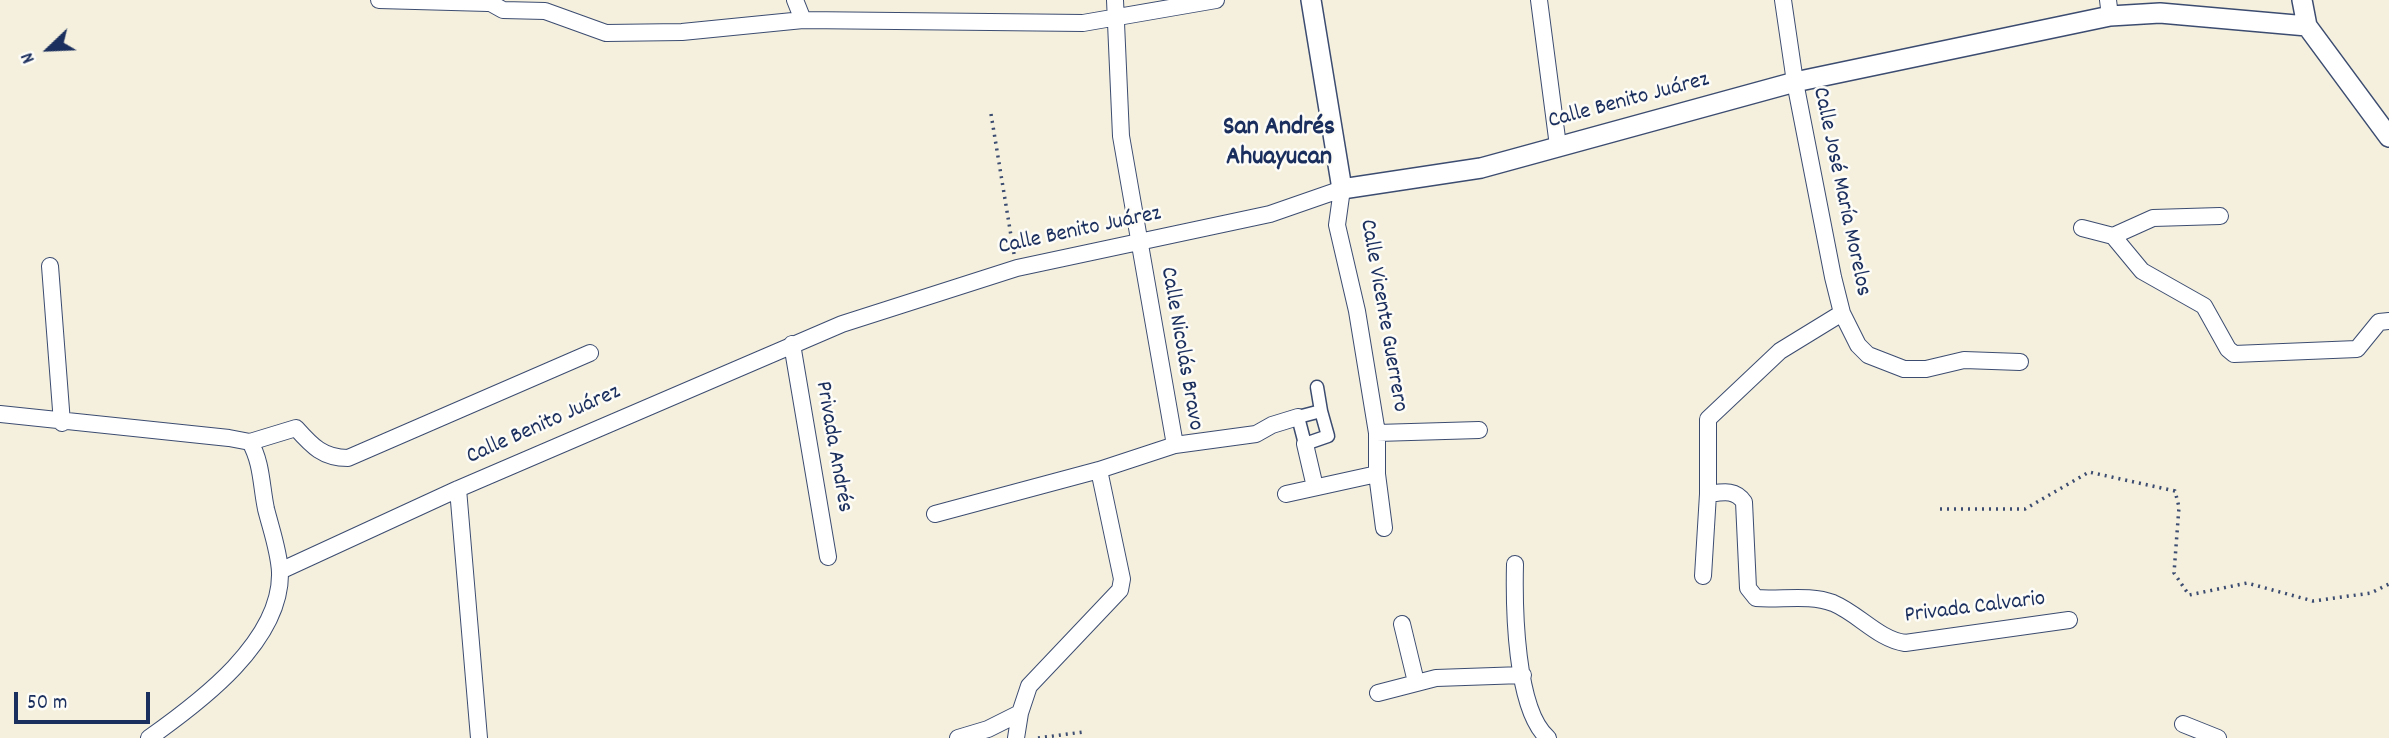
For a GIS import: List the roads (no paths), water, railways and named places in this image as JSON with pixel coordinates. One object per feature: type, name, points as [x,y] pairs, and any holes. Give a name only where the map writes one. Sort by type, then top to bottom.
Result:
[{"type":"street","points":[[379,0],[486,1],[503,10],[545,11],[606,33],[682,32],[803,20],[1061,24],[1115,19],[1216,0]]},
{"type":"street","points":[[794,0],[803,20]]},
{"type":"street","name":"Calle Nicolás Bravo","points":[[935,514],[1099,470],[1175,444],[1121,136],[1115,0]]},
{"type":"street","name":"Calle Vicente Guerrero","points":[[1311,0],[1342,189],[1337,225],[1357,311],[1377,433],[1377,474],[1384,528]]},
{"type":"street","points":[[1539,0],[1558,146]]},
{"type":"street","name":"Calle José María Morelos","points":[[1783,0],[1795,82],[1842,313],[1858,345],[1868,355],[1904,369],[1926,369],[1964,360],[2020,362]]},
{"type":"street","points":[[2302,0],[2307,26],[2389,137]]},
{"type":"street","name":"Calle Benito Juárez","points":[[280,571],[458,489],[792,344],[842,324],[1017,268],[1058,257],[1138,244],[1270,214],[1342,189],[1481,168],[1795,82],[2109,8],[2307,26]]},
{"type":"street","points":[[2113,236],[2152,218],[2220,216]]},
{"type":"street","points":[[2082,228],[2113,236],[2142,271],[2204,306],[2228,349],[2234,354],[2357,349],[2379,323],[2389,321]]},
{"type":"street","points":[[50,266],[62,423]]},
{"type":"street","points":[[1703,576],[1708,494],[1708,419],[1780,351],[1842,313]]},
{"type":"street","name":"Privada Andrés","points":[[792,344],[828,557]]},
{"type":"street","points":[[0,414],[250,442],[296,428],[316,450],[332,458],[348,458],[590,353]]},
{"type":"street","points":[[1305,444],[1328,436],[1317,387]]},
{"type":"street","points":[[1175,444],[1256,434],[1272,425],[1321,411]]},
{"type":"street","points":[[1298,417],[1315,486]]},
{"type":"street","points":[[1377,433],[1479,430]]},
{"type":"street","points":[[149,738],[246,655],[271,613],[280,571],[262,489],[260,458],[250,442]]},
{"type":"street","points":[[1016,738],[1020,713],[1030,685],[1120,590],[1122,579],[1099,470]]},
{"type":"street","points":[[1286,494],[1377,474]]},
{"type":"street","points":[[458,489],[479,738]]},
{"type":"street","name":"Privada Calvario","points":[[1708,494],[1730,492],[1739,495],[1744,502],[1748,588],[1756,598],[1820,599],[1858,616],[1889,640],[1905,643],[2069,620]]},
{"type":"street","points":[[1515,564],[1514,597],[1523,675],[1533,718],[1548,738]]},
{"type":"street","points":[[1402,624],[1416,682]]},
{"type":"street","points":[[1378,693],[1436,678],[1523,675]]},
{"type":"street","points":[[958,738],[988,729],[1020,713]]},
{"type":"street","points":[[2183,724],[2218,738]]},
{"type":"district","name":"San Andrés Ahuayucan","points":[[1279,144]]}]
